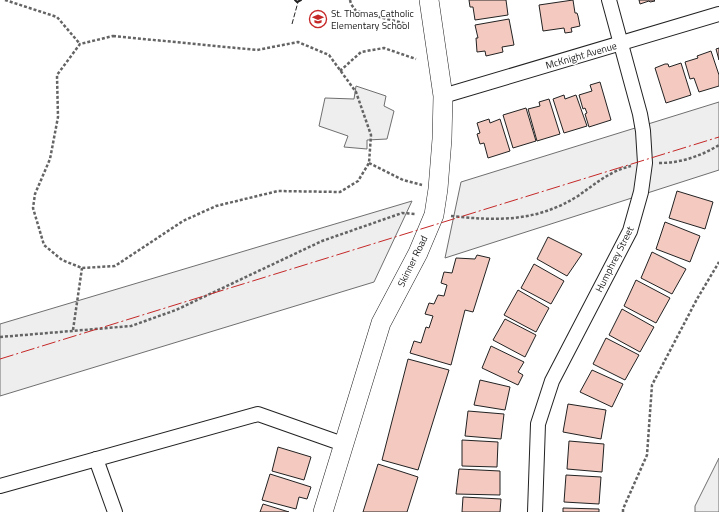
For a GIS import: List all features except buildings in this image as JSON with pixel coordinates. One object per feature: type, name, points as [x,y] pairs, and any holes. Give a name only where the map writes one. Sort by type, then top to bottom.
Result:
[{"type":"street","name":"Skinner Road","points":[[323,512],[381,323],[418,253],[434,214],[438,189],[442,139],[443,96],[429,0]]},
{"type":"street","name":"Humphrey Street","points":[[535,512],[538,424],[552,381],[630,231],[642,192],[645,163],[643,131],[640,114],[609,0]]},
{"type":"street","name":"McKnight Avenue","points":[[443,96],[719,14]]},
{"type":"street","points":[[0,486],[258,414],[343,444]]},
{"type":"street","points":[[96,459],[115,512]]},
{"type":"path","points":[[4,0],[57,17],[80,44]]},
{"type":"path","points":[[350,0],[356,11],[411,25]]},
{"type":"path","points":[[113,36],[257,50],[298,42],[329,55],[340,71],[356,92],[371,135],[369,163],[358,181],[340,192],[278,191],[216,206],[183,221],[115,266],[82,268],[62,260],[44,245],[33,208],[35,194],[50,159],[58,117],[57,75],[80,44],[113,36]]},
{"type":"path","points":[[340,71],[361,52],[384,48],[416,59]]},
{"type":"path","points":[[0,337],[131,326],[176,310],[322,241],[402,213],[434,214],[481,220],[519,218],[540,214],[556,208],[578,195],[606,175],[623,168],[645,163],[666,163],[692,159],[719,145]]},
{"type":"path","points":[[369,163],[404,180],[438,189]]},
{"type":"path","points":[[624,512],[623,509],[648,455],[652,385],[697,299],[719,262]]},
{"type":"path","points":[[74,330],[82,268]]},
{"type":"shaded area","points":[[356,86],[386,96],[384,106],[394,111],[387,139],[367,140],[367,149],[344,147],[348,136],[319,126],[325,98],[354,99]]},
{"type":"shaded area","points":[[719,102],[719,170],[445,258],[461,182]]},
{"type":"shaded area","points":[[412,201],[374,282],[0,396],[0,324]]},
{"type":"shaded area","points":[[719,458],[719,512],[695,512],[695,506]]},
{"type":"fence","points":[[292,24],[298,2]]},
{"type":"wall","points":[[295,0],[297,2],[301,0]]},
{"type":"power","points":[[0,359],[719,137]]},
{"type":"place","name":"St. Thomas Catholic Elementary School","points":[[318,19]]}]
